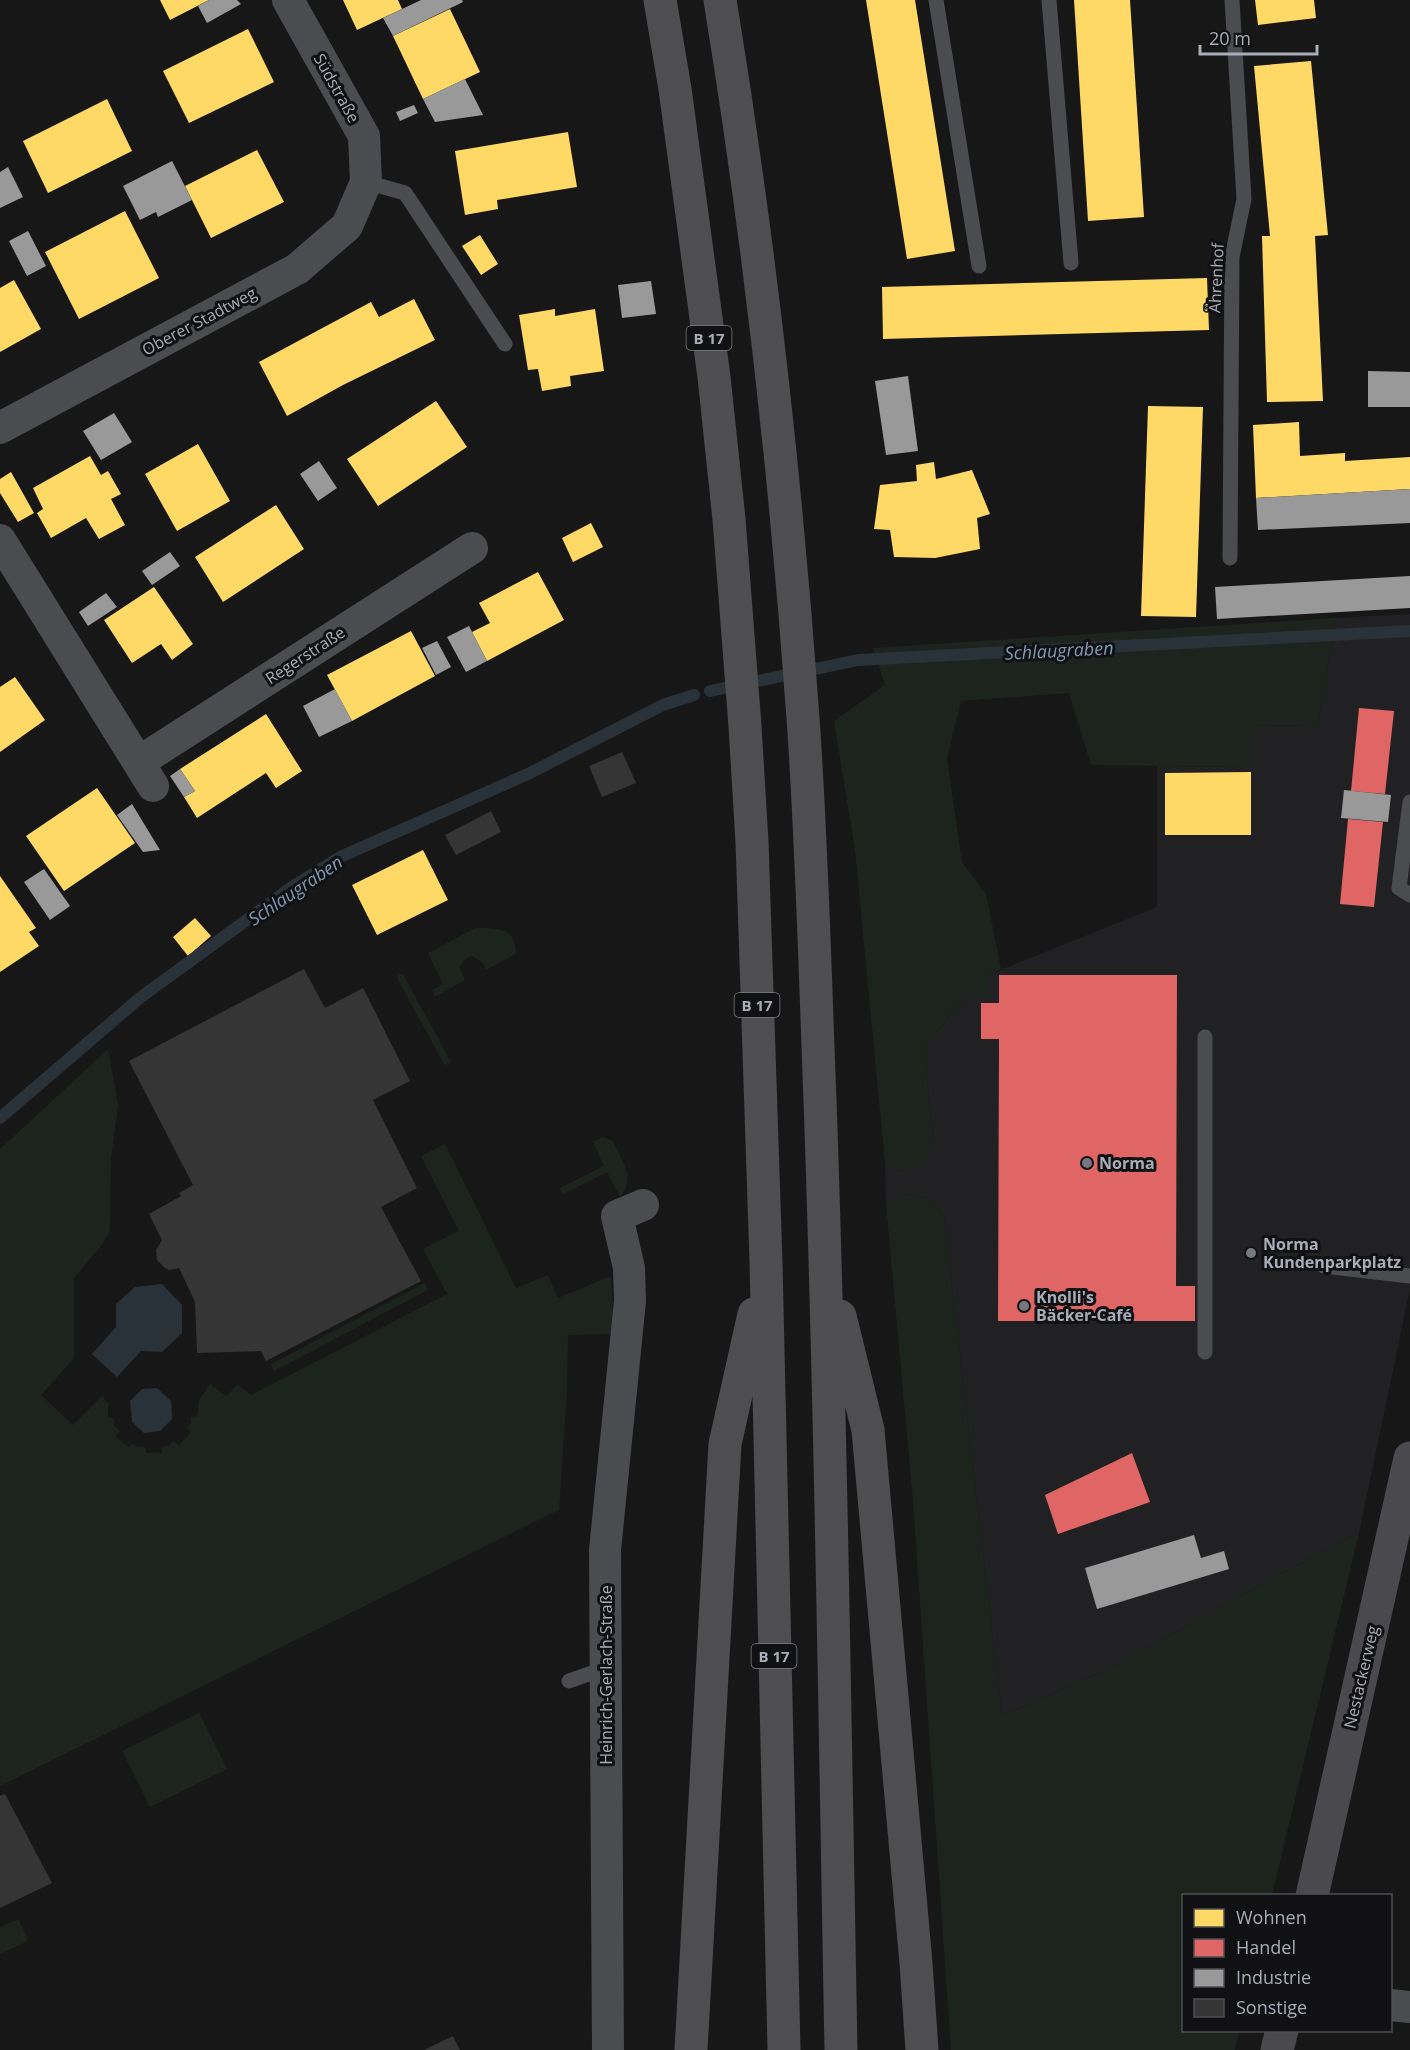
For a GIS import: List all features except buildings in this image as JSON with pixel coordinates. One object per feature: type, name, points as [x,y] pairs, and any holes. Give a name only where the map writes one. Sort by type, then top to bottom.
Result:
[{"type":"highway","name":"B 17","points":[[660,0],[675,89],[713,366],[729,519],[752,842],[766,1262],[784,2050]]},
{"type":"highway","points":[[720,0],[770,355],[800,674],[811,840],[825,1254],[841,2050]]},
{"type":"highway","points":[[825,1254],[868,1430],[922,2050]]},
{"type":"highway","points":[[690,2050],[725,1444],[766,1262]]},
{"type":"street","name":"Südstraße","points":[[288,0],[364,136],[366,182]]},
{"type":"street","name":"Oberer Stadtweg","points":[[0,428],[297,269],[347,226],[366,182]]},
{"type":"street","name":"Regerstraße","points":[[0,540],[146,774],[472,548]]},
{"type":"street","name":"Heinrich-Gerlach-Straße","points":[[608,2050],[605,1550],[630,1301],[629,1268],[617,1216],[643,1204]]},
{"type":"street","name":"Nestackerweg","points":[[1312,1894],[1410,1458]]},
{"type":"street","points":[[1392,2005],[1410,2007]]},
{"type":"street","points":[[1277,2050],[1282,2032]]},
{"type":"lane","points":[[936,0],[979,266]]},
{"type":"lane","points":[[1048,0],[1071,263]]},
{"type":"lane","name":"Ährenhof","points":[[1230,558],[1232,257],[1244,199],[1232,0]]},
{"type":"lane","points":[[366,182],[405,193],[505,344]]},
{"type":"lane","points":[[1410,802],[1399,888],[1410,895]]},
{"type":"lane","points":[[1205,1037],[1205,1352]]},
{"type":"lane","points":[[1324,1266],[1410,1276]]},
{"type":"lane","points":[[569,1681],[606,1668]]},
{"type":"shaded area","points":[[1410,614],[1410,1289],[1359,1533],[1117,1665],[1002,1716],[944,1218],[930,1198],[903,1194],[886,1204],[885,1163],[893,1171],[907,1170],[935,1146],[923,1049],[965,997],[988,975],[1157,907],[1157,766],[1253,767],[1253,725],[1318,726],[1335,618]]},
{"type":"shaded area","points":[[1335,618],[1318,726],[1254,725],[1253,767],[1091,765],[1069,693],[961,701],[947,759],[962,862],[986,894],[1001,969],[988,975],[988,997],[965,997],[923,1049],[935,1147],[928,1163],[907,1170],[893,1171],[885,1163],[855,850],[834,721],[885,685],[873,648]]},
{"type":"shaded area","points":[[475,928],[498,929],[509,934],[513,939],[516,954],[486,970],[483,963],[472,956],[465,959],[459,967],[465,980],[435,997],[432,990],[443,984],[428,953]]},
{"type":"shaded area","points":[[399,974],[403,974],[451,1062],[448,1065],[444,1064],[397,978]]},
{"type":"shaded area","points":[[108,1049],[118,1105],[111,1159],[110,1231],[104,1242],[74,1278],[74,1358],[41,1395],[73,1425],[102,1396],[108,1403],[108,1417],[114,1419],[114,1426],[120,1431],[115,1436],[128,1447],[133,1443],[137,1447],[145,1447],[146,1453],[162,1453],[162,1447],[169,1446],[174,1441],[179,1446],[191,1432],[186,1428],[191,1423],[190,1417],[197,1416],[199,1400],[210,1384],[226,1396],[238,1385],[251,1395],[447,1294],[423,1249],[459,1231],[421,1156],[445,1144],[516,1288],[548,1275],[558,1298],[611,1276],[614,1334],[568,1335],[567,1392],[559,1510],[0,1786],[0,1149]]},
{"type":"shaded area","points":[[603,1137],[613,1141],[624,1163],[628,1176],[625,1190],[620,1197],[607,1172],[563,1194],[560,1188],[604,1166],[593,1142]]},
{"type":"shaded area","points":[[903,1194],[930,1198],[944,1218],[1002,1716],[1117,1665],[1359,1533],[1272,1894],[1182,1894],[1182,2032],[1239,2032],[1235,2050],[951,2050],[913,1502],[886,1204]]},
{"type":"shaded area","points":[[425,1283],[428,1290],[274,1371],[271,1364]]},
{"type":"shaded area","points":[[162,1284],[182,1305],[182,1333],[162,1352],[141,1351],[117,1377],[92,1354],[116,1327],[116,1304],[135,1287]]},
{"type":"shaded area","points":[[157,1388],[171,1401],[172,1419],[160,1431],[144,1433],[132,1422],[130,1401],[142,1389]]},
{"type":"shaded area","points":[[199,1713],[227,1769],[150,1807],[122,1751]]},
{"type":"shaded area","points":[[18,1919],[27,1937],[26,1942],[0,1954],[0,1927]]},
{"type":"waterway","name":"Schlaugraben","points":[[710,691],[858,660],[1410,631]]},
{"type":"waterway","name":"Schlaugraben","points":[[0,1118],[141,997],[292,887],[340,857],[528,774],[663,705],[694,695]]},
{"type":"place","name":"Norma","points":[[1087,1163]]},
{"type":"place","name":"Norma Kundenparkplatz","points":[[1251,1253]]},
{"type":"place","name":"Knolli's Bäcker-Café","points":[[1024,1306]]}]
